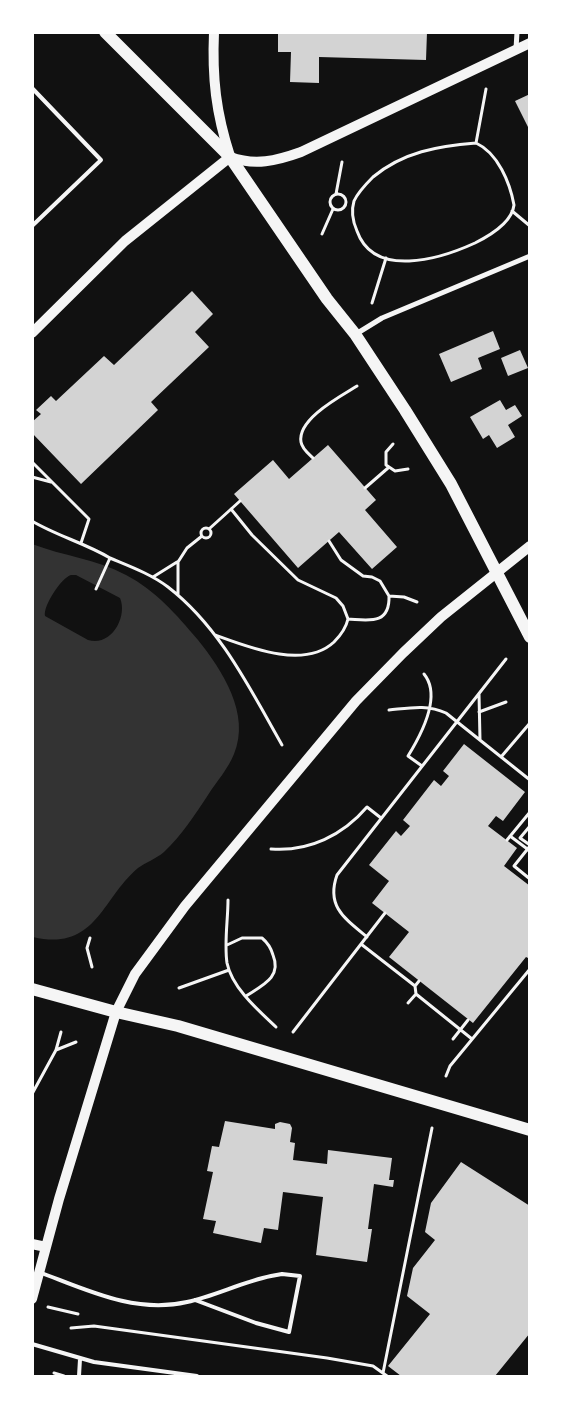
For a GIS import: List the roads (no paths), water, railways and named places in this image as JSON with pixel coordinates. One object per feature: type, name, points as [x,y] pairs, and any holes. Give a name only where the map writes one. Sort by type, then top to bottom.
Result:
[{"type":"main road","points":[[105,32],[230,157],[327,298],[355,334],[441,468],[497,570],[530,637]]},
{"type":"main road","points":[[214,32],[213,87],[216,109],[230,157]]},
{"type":"main road","points":[[230,157],[253,163],[266,162],[301,152],[530,44]]},
{"type":"main road","points":[[34,328],[125,242],[230,157]]},
{"type":"main road","points":[[32,1298],[116,1012],[135,974],[184,906],[343,716],[415,641],[497,570],[530,546]]},
{"type":"main road","points":[[32,989],[188,1029],[530,1130]]},
{"type":"main road","points":[[32,1244],[46,1247]]},
{"type":"street","points":[[516,50],[517,32]]},
{"type":"street","points":[[355,334],[382,318],[530,256]]},
{"type":"lane","points":[[32,88],[102,160],[32,226]]},
{"type":"lane","points":[[40,1272],[101,1296],[132,1303],[163,1305],[195,1300],[271,1276],[282,1274],[300,1276],[289,1332],[256,1323],[195,1300]]},
{"type":"lane","points":[[32,1344],[80,1360],[197,1376]]},
{"type":"lane","points":[[78,1376],[80,1360]]}]
